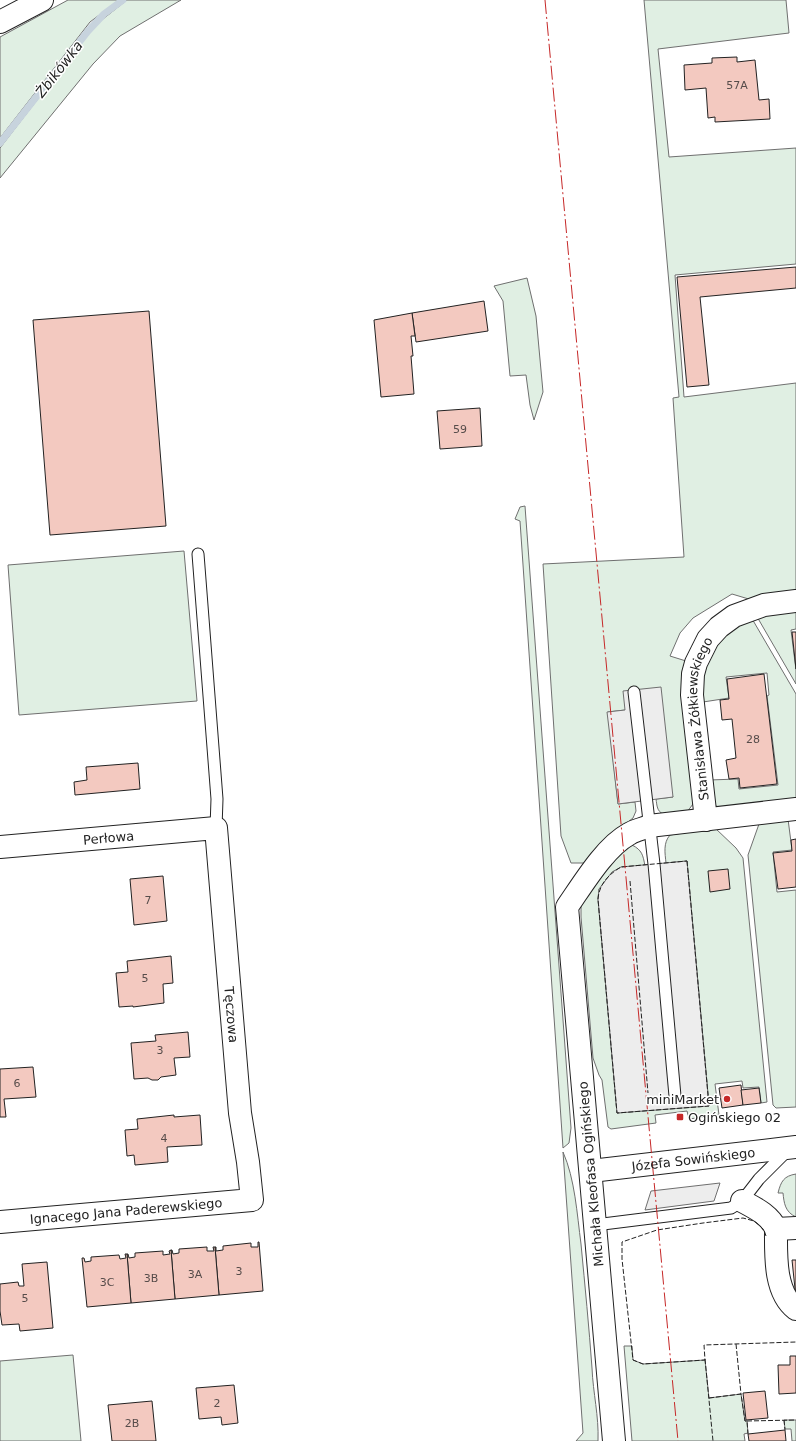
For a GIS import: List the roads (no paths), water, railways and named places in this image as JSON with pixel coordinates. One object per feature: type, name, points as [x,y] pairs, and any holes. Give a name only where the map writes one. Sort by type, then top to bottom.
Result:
[{"type":"street","points":[[0,22],[42,0]]},
{"type":"street","name":"Stanisława Żółkiewskiego","points":[[567,907],[587,878],[614,844],[629,833],[649,826],[706,820],[692,695],[693,674],[696,663],[708,640],[719,627],[734,616],[764,605],[796,601]]},
{"type":"street","points":[[706,820],[796,809]]},
{"type":"street","name":"Perłowa","points":[[0,847],[216,828]]},
{"type":"street","name":"Tęczowa","points":[[216,828],[240,1113],[248,1162],[252,1200]]},
{"type":"street","name":"Michała Kleofasa Ogińskiego","points":[[567,907],[614,1441]]},
{"type":"street","name":"Józefa Sowińskiego","points":[[591,1171],[793,1148]]},
{"type":"street","name":"Ignacego Jana Paderewskiego","points":[[0,1222],[252,1200]]},
{"type":"street","points":[[742,1200],[764,1214],[774,1224],[786,1228],[777,1264],[781,1288],[787,1301],[796,1310]]},
{"type":"lane","points":[[198,554],[217,799],[216,828]]},
{"type":"lane","points":[[634,692],[654,864],[675,1096]]},
{"type":"lane","points":[[595,1225],[731,1208],[742,1200],[773,1164],[793,1148]]},
{"type":"waterway","name":"Żbikówka","points":[[0,143],[88,31],[104,14],[123,0]]},
{"type":"place","name":"miniMarket","points":[[727,1099]]},
{"type":"place","name":"Ogińskiego 02","points":[[680,1117]]}]
